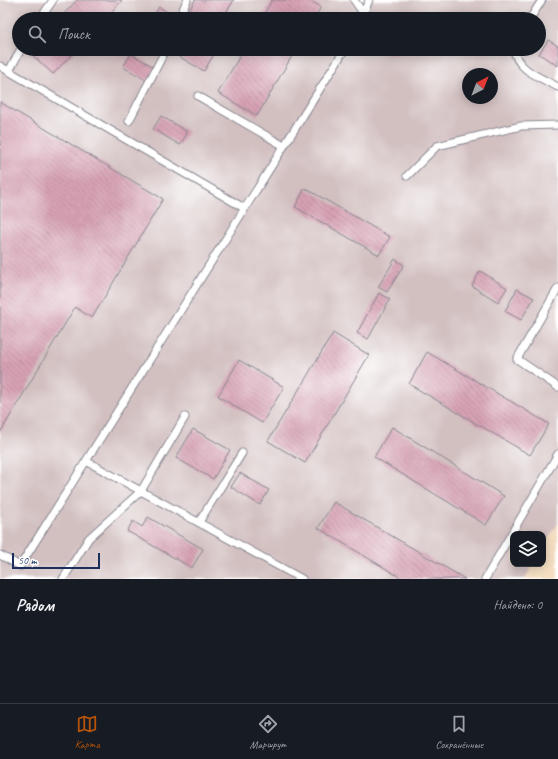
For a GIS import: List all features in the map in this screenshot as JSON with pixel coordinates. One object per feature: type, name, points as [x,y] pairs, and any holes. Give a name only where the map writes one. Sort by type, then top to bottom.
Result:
[{"type":"lane","points":[[45,12],[53,0]]},
{"type":"lane","points":[[182,12],[186,0]]},
{"type":"lane","points":[[354,0],[360,12]]},
{"type":"lane","points":[[364,12],[369,0]]},
{"type":"lane","points":[[534,12],[542,0]]},
{"type":"lane","points":[[9,71],[17,56]]},
{"type":"lane","points":[[129,121],[162,56]]},
{"type":"lane","points":[[0,556],[20,566],[341,56]]},
{"type":"lane","points":[[515,56],[523,67],[558,87]]},
{"type":"lane","points":[[0,66],[244,208]]},
{"type":"lane","points":[[198,96],[284,146]]},
{"type":"lane","points":[[407,176],[437,146],[521,126],[558,125]]},
{"type":"lane","points":[[558,288],[517,359],[558,387]]},
{"type":"lane","points":[[63,579],[90,538],[142,491],[185,417]]},
{"type":"lane","points":[[199,522],[242,453]]},
{"type":"lane","points":[[485,579],[558,454]]},
{"type":"lane","points":[[86,461],[302,579]]},
{"type":"shaded area","points":[[0,0],[558,0],[558,523],[546,543],[546,531],[510,531],[510,567],[532,567],[525,579],[0,579]]},
{"type":"building","points":[[77,0],[122,0],[111,12],[66,12]]},
{"type":"building","points":[[195,0],[234,0],[226,12],[188,12]]},
{"type":"building","points":[[272,0],[309,0],[321,7],[318,12],[265,12]]},
{"type":"building","points":[[159,7],[167,12],[156,12]]},
{"type":"building","points":[[548,40],[558,46],[558,66],[542,56],[546,56],[546,43]]},
{"type":"building","points":[[33,56],[70,56],[53,74]]},
{"type":"building","points":[[130,56],[135,56],[156,68],[148,81],[123,67]]},
{"type":"building","points":[[178,56],[213,56],[204,71]]},
{"type":"building","points":[[240,56],[292,56],[257,116],[218,93]]},
{"type":"building","points":[[0,102],[163,199],[92,318],[75,307],[0,433]]},
{"type":"building","points":[[161,116],[188,132],[180,145],[153,129]]},
{"type":"building","points":[[305,188],[390,237],[379,255],[295,207]]},
{"type":"building","points":[[395,259],[404,265],[387,292],[378,287]]},
{"type":"building","points":[[480,271],[507,288],[498,302],[472,286]]},
{"type":"building","points":[[517,289],[534,298],[521,320],[505,311]]},
{"type":"building","points":[[379,293],[390,299],[368,339],[357,333]]},
{"type":"building","points":[[333,333],[369,355],[305,463],[268,441]]},
{"type":"building","points":[[427,352],[549,424],[530,455],[409,384]]},
{"type":"building","points":[[239,360],[284,387],[262,423],[218,396]]},
{"type":"building","points":[[392,427],[504,496],[486,525],[374,457]]},
{"type":"building","points":[[193,429],[230,450],[213,479],[176,458]]},
{"type":"building","points":[[240,473],[269,490],[260,505],[231,487]]},
{"type":"building","points":[[334,502],[465,579],[403,579],[318,528]]},
{"type":"building","points":[[148,517],[203,549],[192,568],[127,531],[133,521],[142,527]]}]
